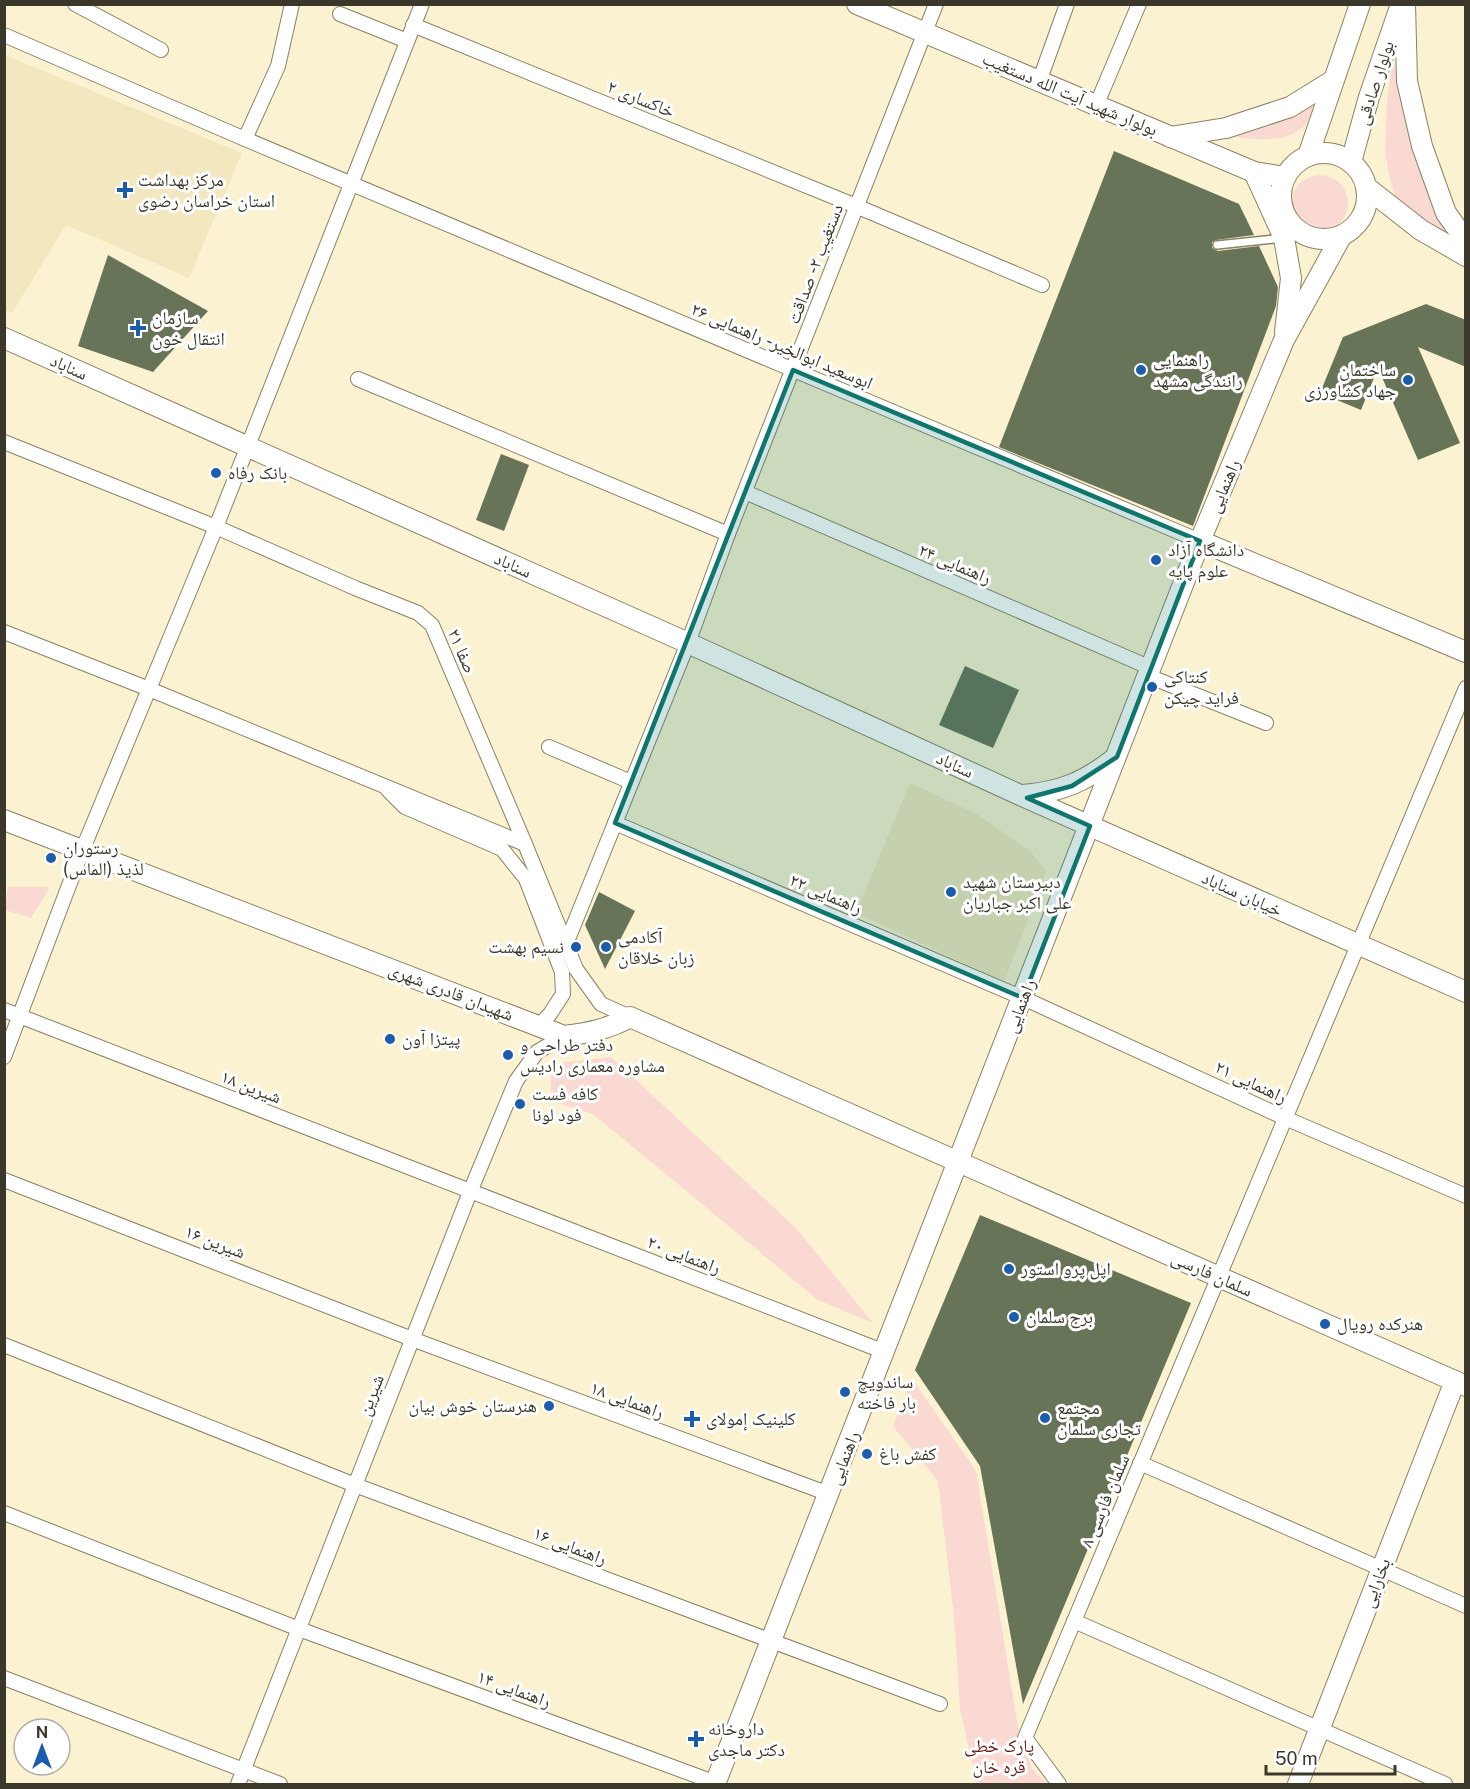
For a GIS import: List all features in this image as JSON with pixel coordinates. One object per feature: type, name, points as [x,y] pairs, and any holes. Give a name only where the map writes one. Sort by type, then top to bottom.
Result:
[{"type":"main road","name":"بولوار شهید آیت الله دستغیب","points":[[857,4],[1254,172],[1285,177]]},
{"type":"main road","points":[[1308,156],[1360,4]]},
{"type":"main road","points":[[1403,4],[1407,81],[1422,146],[1446,213],[1466,241]]},
{"type":"main road","name":"بولوار صادقی","points":[[1351,162],[1369,98],[1403,4]]},
{"type":"main road","points":[[1170,137],[1226,128],[1290,107],[1332,81]]},
{"type":"main road","points":[[1330,153],[1351,162],[1361,173],[1366,187],[1367,201],[1363,216],[1354,227],[1330,239],[1304,234],[1293,226],[1285,216],[1281,203],[1281,190],[1290,168],[1308,156],[1330,153]]},
{"type":"main road","points":[[1254,172],[1284,238],[1291,278],[1284,340]]},
{"type":"main road","points":[[1366,187],[1421,230],[1466,256]]},
{"type":"main road","name":"راهنمایی","points":[[717,1784],[1200,542],[1284,340],[1342,235]]},
{"type":"main road","name":"سناباد","points":[[4,338],[688,643],[1020,795]]},
{"type":"main road","points":[[1200,542],[1466,652]]},
{"type":"main road","points":[[1020,795],[1046,793],[1072,786],[1096,774],[1117,757]]},
{"type":"main road","name":"خیابان سناباد","points":[[1020,795],[1466,992]]},
{"type":"main road","name":"شهیدان قادری شهری","points":[[4,820],[564,1036],[614,1026],[630,1017]]},
{"type":"main road","points":[[630,1017],[959,1162]]},
{"type":"main road","name":"سلمان فارسی","points":[[959,1162],[1460,1384]]},
{"type":"main road","name":"بخارایی","points":[[1298,1785],[1382,1569],[1460,1384]]},
{"type":"street","points":[[75,4],[161,50]]},
{"type":"street","points":[[245,139],[278,66],[292,4]]},
{"type":"street","points":[[4,1057],[82,851],[216,526],[422,4]]},
{"type":"street","name":"دستغیب ۲ - صداقت","points":[[688,643],[728,534],[936,4]]},
{"type":"street","points":[[1039,82],[1067,4]]},
{"type":"street","points":[[1096,105],[1139,4]]},
{"type":"street","points":[[340,14],[407,41]]},
{"type":"street","name":"خاکساری ۲","points":[[413,25],[856,206],[1042,285]]},
{"type":"street","name":"ابوسعید ابوالخیر - راهنمایی ۲۶","points":[[4,35],[1200,542]]},
{"type":"street","points":[[358,379],[728,534]]},
{"type":"street","name":"صفا ۲۱","points":[[4,442],[216,526],[418,613],[432,625],[576,969],[601,1004],[630,1017]]},
{"type":"street","name":"راهنمایی ۲۴","points":[[745,492],[1266,723]]},
{"type":"street","points":[[4,632],[149,689],[525,844]]},
{"type":"street","points":[[566,944],[688,643]]},
{"type":"street","name":"سلمان فارسی ۸","points":[[1059,1785],[1025,1738],[1466,688]]},
{"type":"street","points":[[549,747],[631,782]]},
{"type":"street","points":[[382,784],[405,807],[502,849],[526,879],[562,972],[563,994],[539,1026]]},
{"type":"street","name":"راهنمایی ۲۲","points":[[615,823],[1023,998]]},
{"type":"street","name":"راهنمایی ۲۱","points":[[1023,998],[1285,1118],[1466,1196]]},
{"type":"street","name":"شیرین ۱۸","points":[[4,1010],[470,1192]]},
{"type":"street","name":"شیرین","points":[[238,1785],[470,1192],[516,1082],[537,1052],[564,1036]]},
{"type":"street","name":"شیرین ۱۶","points":[[4,1180],[412,1339]]},
{"type":"street","name":"راهنمایی ۲۰","points":[[470,1192],[885,1352]]},
{"type":"street","name":"راهنمایی ۱۸","points":[[412,1339],[830,1494]]},
{"type":"street","name":"راهنمایی ۱۶","points":[[4,1345],[355,1485],[940,1704]]},
{"type":"street","points":[[1140,1463],[1466,1606]]},
{"type":"street","name":"راهنمایی ۱۴","points":[[4,1513],[299,1629],[717,1784]]},
{"type":"street","points":[[1074,1621],[1445,1785]]},
{"type":"street","points":[[4,1678],[280,1785]]},
{"type":"lane","points":[[1216,245],[1284,238]]},
{"type":"highlighted area","points":[[793,370],[1200,541],[1117,757],[1072,786],[1027,798],[1090,826],[1023,998],[615,823]]},
{"type":"shaded area","name":"مرکز بهداشت استان خراسان رضوی","points":[[5,55],[242,153],[189,278],[66,225],[12,313],[5,310]]},
{"type":"shaded area","name":"دبیرستان شهید علی اکبر جباریان","points":[[910,783],[977,814],[1031,852],[1046,872],[1004,982],[856,913]]},
{"type":"green space","points":[[1393,58],[1415,152],[1448,241],[1399,206],[1391,183],[1385,154],[1387,101]]},
{"type":"green space","points":[[1315,100],[1306,124],[1287,136],[1265,139],[1222,135]]},
{"type":"green space","points":[[1314,175],[1326,175],[1340,183],[1348,197],[1346,214],[1340,223],[1326,231],[1314,231],[1297,219],[1292,209],[1292,197],[1304,180]]},
{"type":"green space","points":[[8,887],[50,887],[31,918],[5,910]]},
{"type":"green space","points":[[611,1057],[796,1228],[873,1323],[818,1300],[593,1114],[551,1101],[551,1064]]},
{"type":"green space","name":"پارک خطی قره خان","points":[[912,1379],[976,1471],[1018,1727],[1032,1769],[1048,1784],[977,1784],[960,1709],[954,1616],[938,1481],[893,1426]]},
{"type":"building","name":"راهنمایی رانندگی مشهد","points":[[1114,151],[1239,204],[1254,235],[1216,240],[1212,242],[1212,248],[1218,251],[1259,246],[1278,287],[1276,306],[1193,526],[999,447]]},
{"type":"building","name":"سازمان انتقال خون","points":[[108,255],[208,311],[153,372],[78,346]]},
{"type":"building","name":"ساختمان جهاد کشاورزی","points":[[1426,304],[1466,320],[1466,367],[1418,347],[1460,443],[1418,460],[1378,368],[1361,410],[1320,393],[1343,337]]},
{"type":"building","points":[[501,454],[529,465],[504,531],[476,520]]},
{"type":"building","points":[[965,666],[1019,690],[993,748],[939,725]]},
{"type":"building","name":"آکادمی زبان خلاقان","points":[[599,892],[635,911],[605,969],[585,925]]},
{"type":"building","name":"مجتمع تجاری سلمان","points":[[980,1215],[1191,1303],[1023,1704],[980,1466],[915,1370]]},
{"type":"place","name":"مرکز بهداشت استان خراسان رضوی","points":[[125,190]]},
{"type":"place","name":"سازمان انتقال خون","points":[[138,328]]},
{"type":"place","name":"راهنمایی رانندگی مشهد","points":[[1141,370]]},
{"type":"place","name":"ساختمان جهاد کشاورزی","points":[[1408,380]]},
{"type":"place","name":"بانک رفاه","points":[[216,473]]},
{"type":"place","name":"دانشگاه آزاد علوم پایه","points":[[1156,560]]},
{"type":"place","name":"کنتاکی فراید چیکن","points":[[1152,687]]},
{"type":"place","name":"رستوران لذیذ (الماس)","points":[[51,858]]},
{"type":"place","name":"دبیرستان شهید علی اکبر جباریان","points":[[951,892]]},
{"type":"place","name":"نسیم بهشت","points":[[576,947]]},
{"type":"place","name":"آکادمی زبان خلاقان","points":[[606,947]]},
{"type":"place","name":"پیتزا آون","points":[[390,1039]]},
{"type":"place","name":"دفتر طراحی و مشاوره معماری رادیس","points":[[508,1055]]},
{"type":"place","name":"کافه فست فود لونا","points":[[520,1104]]},
{"type":"place","name":"اپل پرو استور","points":[[1009,1269]]},
{"type":"place","name":"برج سلمان","points":[[1014,1317]]},
{"type":"place","name":"هنرکده رویال","points":[[1325,1324]]},
{"type":"place","name":"ساندویچ بار فاخته","points":[[845,1392]]},
{"type":"place","name":"هنرستان خوش بیان","points":[[549,1406]]},
{"type":"place","name":"مجتمع تجاری سلمان","points":[[1045,1418]]},
{"type":"place","name":"کلینیک إمولای","points":[[692,1419]]},
{"type":"place","name":"کفش باغ","points":[[867,1454]]},
{"type":"place","name":"داروخانه دکتر ماجدی","points":[[696,1739]]}]
